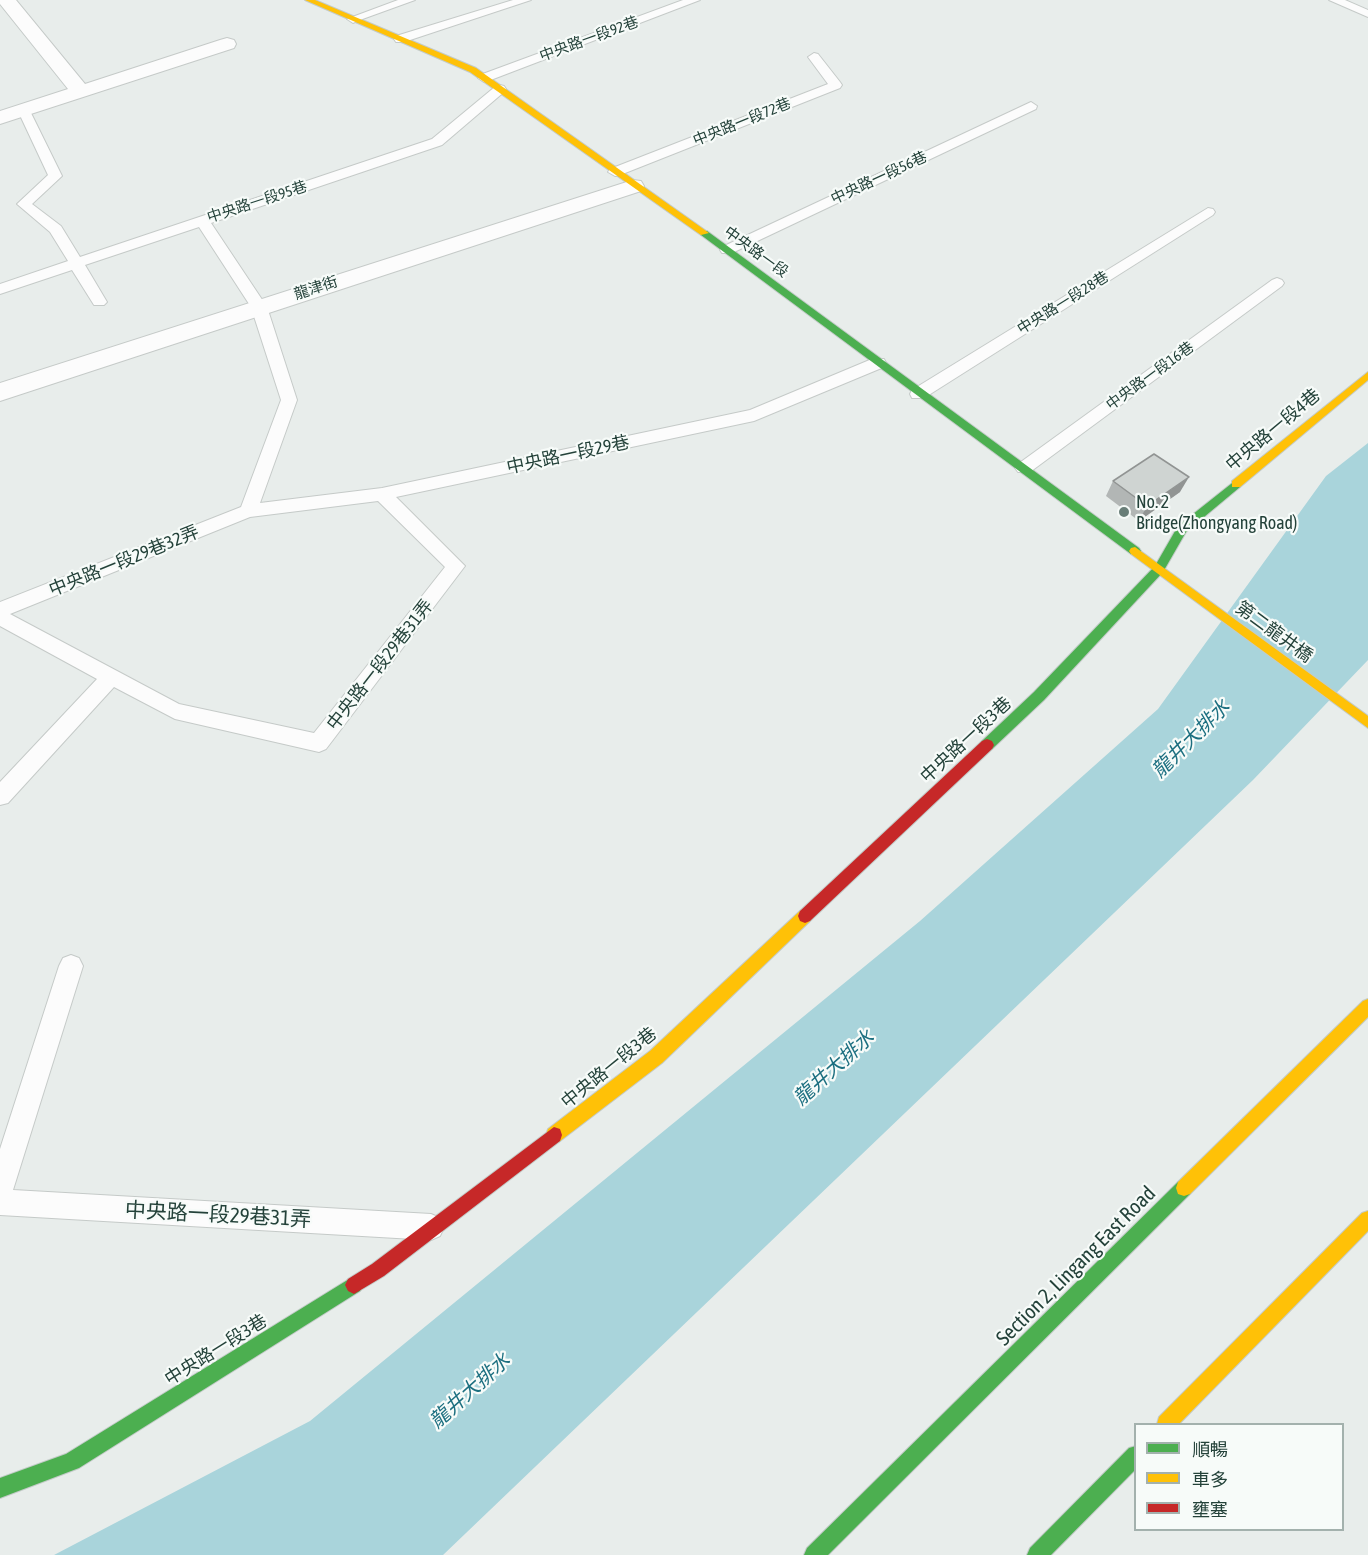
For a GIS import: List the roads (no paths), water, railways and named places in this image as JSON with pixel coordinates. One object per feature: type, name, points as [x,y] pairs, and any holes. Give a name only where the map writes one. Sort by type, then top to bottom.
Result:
[{"type":"street","name":"中央路一段","points":[[309,0],[473,70],[727,250],[918,394],[1024,468],[1159,569]]},
{"type":"street","points":[[11,4],[81,92]]},
{"type":"street","points":[[0,118],[227,44]]},
{"type":"street","name":"龍津街","points":[[0,392],[259,307],[624,179]]},
{"type":"street","name":"中央路一段4巷","points":[[1159,569],[1182,529],[1368,375]]},
{"type":"street","name":"第二龍井橋","points":[[1159,569],[1368,723]]},
{"type":"street","name":"中央路一段3巷","points":[[0,1488],[72,1461],[378,1270],[656,1057],[1039,696],[1159,569]]},
{"type":"street","name":"Section 2, Lingang East Road","points":[[814,1555],[1368,1006]]},
{"type":"street","points":[[1168,1423],[1368,1220]]},
{"type":"street","points":[[1037,1555],[1134,1457]]},
{"type":"lane","points":[[352,19],[409,0]]},
{"type":"lane","points":[[400,39],[525,0]]},
{"type":"lane","name":"中央路一段92巷","points":[[484,78],[694,0]]},
{"type":"lane","points":[[1335,0],[1368,14]]},
{"type":"lane","name":"中央路一段72巷","points":[[624,179],[836,84],[814,57]]},
{"type":"lane","name":"中央路一段95巷","points":[[0,289],[437,142],[500,89]]},
{"type":"lane","name":"中央路一段56巷","points":[[727,250],[1031,106]]},
{"type":"lane","points":[[24,111],[55,176],[24,204],[56,229],[99,302]]},
{"type":"lane","name":"中央路一段28巷","points":[[918,394],[1208,212]]},
{"type":"lane","points":[[202,220],[259,307],[289,400],[248,511]]},
{"type":"lane","name":"中央路一段16巷","points":[[1024,468],[1277,284]]},
{"type":"lane","name":"中央路一段29巷","points":[[248,511],[382,494],[754,415],[878,363]]},
{"type":"lane","name":"中央路一段29巷31弄","points":[[0,617],[175,711],[320,742],[456,566],[382,494]]},
{"type":"lane","name":"中央路一段29巷32弄","points":[[0,610],[248,511]]},
{"type":"lane","points":[[0,795],[111,677]]},
{"type":"lane","points":[[0,1189],[71,966]]},
{"type":"lane","name":"中央路一段29巷31弄","points":[[0,1202],[435,1227]]},
{"type":"water","name":"龍井大排水","points":[[1368,443],[1368,660],[1253,780],[443,1555],[54,1555],[310,1421],[920,921],[1158,709],[1326,476]]},
{"type":"place","name":"No. 2 Bridge(Zhongyang Road)","points":[[1124,512]]}]
